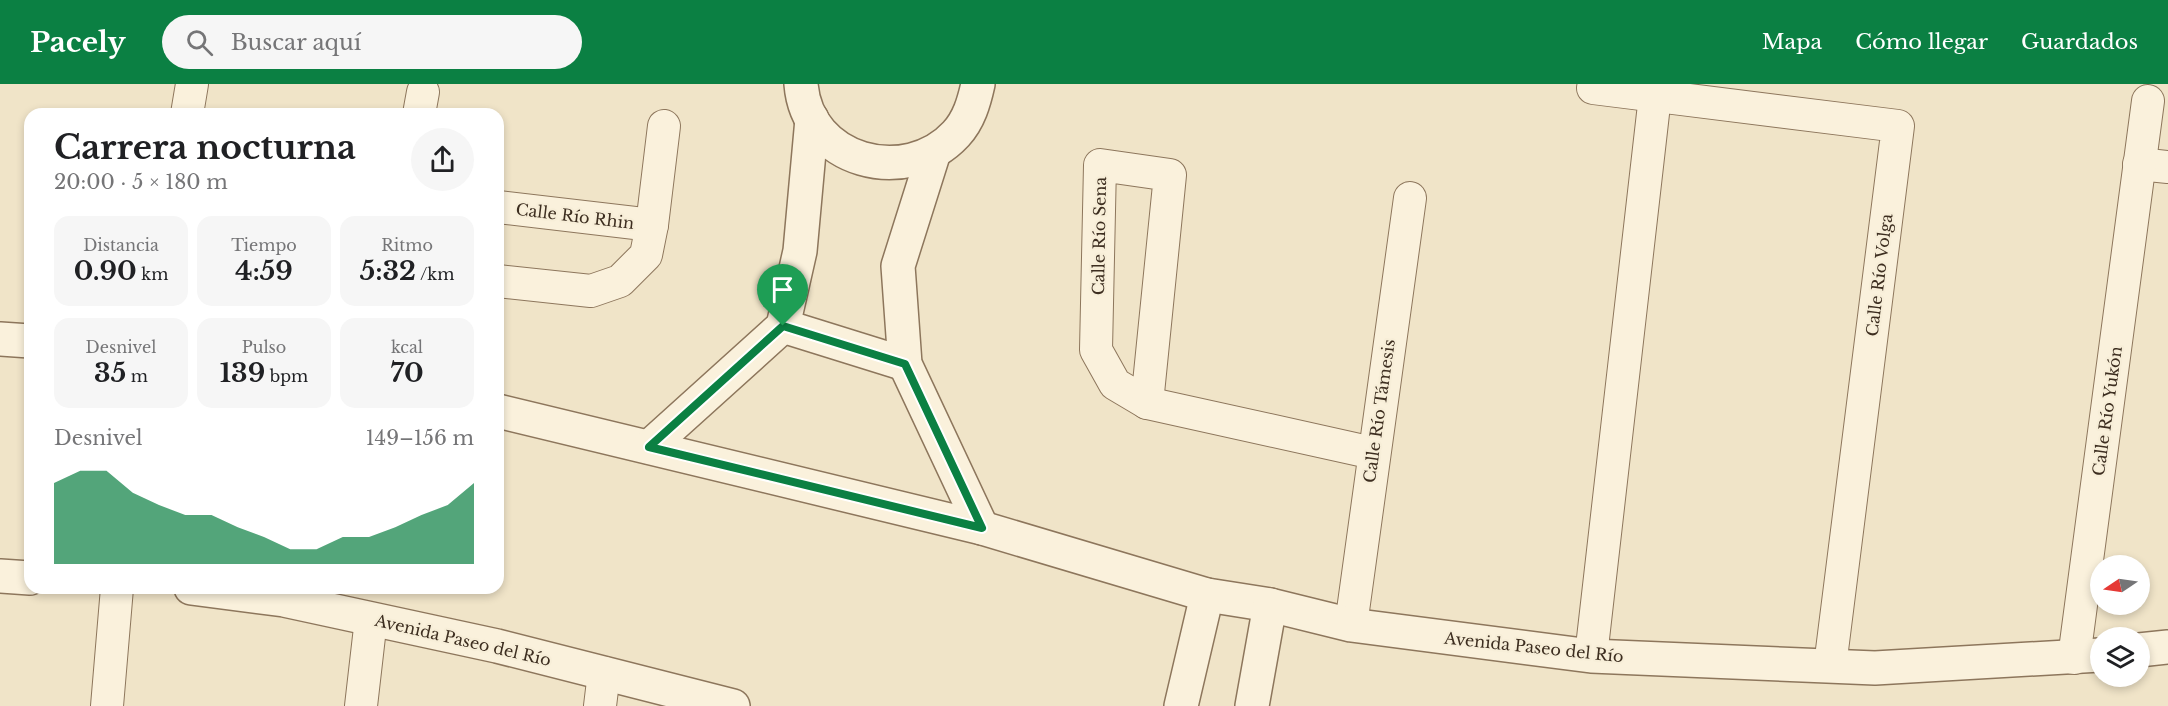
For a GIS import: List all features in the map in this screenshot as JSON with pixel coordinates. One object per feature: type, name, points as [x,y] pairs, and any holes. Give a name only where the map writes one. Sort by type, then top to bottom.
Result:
[{"type":"street","points":[[188,108],[192,84]]},
{"type":"street","points":[[801,84],[802,94],[812,119],[829,140],[852,156],[879,163],[908,162],[934,152],[957,133],[972,108],[978,84]]},
{"type":"street","name":"Calle Río Volga","points":[[1593,88],[1898,126],[1830,666]]},
{"type":"street","points":[[1591,656],[1655,96]]},
{"type":"street","name":"Calle Río Yukón","points":[[2087,656],[2154,165],[2148,101]]},
{"type":"street","points":[[649,447],[783,326],[800,251],[812,119]]},
{"type":"street","name":"Calle Río Rhin","points":[[504,282],[591,291],[620,281],[646,255],[664,126]]},
{"type":"street","points":[[934,152],[898,266],[905,364],[982,528]]},
{"type":"street","name":"Calle Río Sena","points":[[1147,403],[1170,175],[1100,165],[1096,350],[1114,384],[1147,403],[1373,453]]},
{"type":"street","name":"Calle Río Támesis","points":[[1351,625],[1410,198]]},
{"type":"street","name":"Calle Río Rhin","points":[[504,208],[652,225]]},
{"type":"street","points":[[783,326],[905,364]]},
{"type":"street","points":[[0,339],[24,341]]},
{"type":"street","name":"Avenida Paseo del Río","points":[[504,412],[982,528],[1207,595],[1270,605],[1351,625],[1591,656],[1875,668],[2087,656]]},
{"type":"street","points":[[0,576],[24,578]]},
{"type":"street","points":[[107,706],[116,594]]},
{"type":"street","name":"Avenida Paseo del Río","points":[[284,594],[371,619],[733,706]]},
{"type":"street","points":[[1181,706],[1207,595]]},
{"type":"street","points":[[1252,706],[1270,605]]},
{"type":"street","points":[[361,706],[371,619]]},
{"type":"street","points":[[2150,649],[2168,647]]},
{"type":"street","points":[[600,706],[604,674]]},
{"type":"route","points":[[783,326],[905,364],[982,528],[649,447],[783,326]]}]
